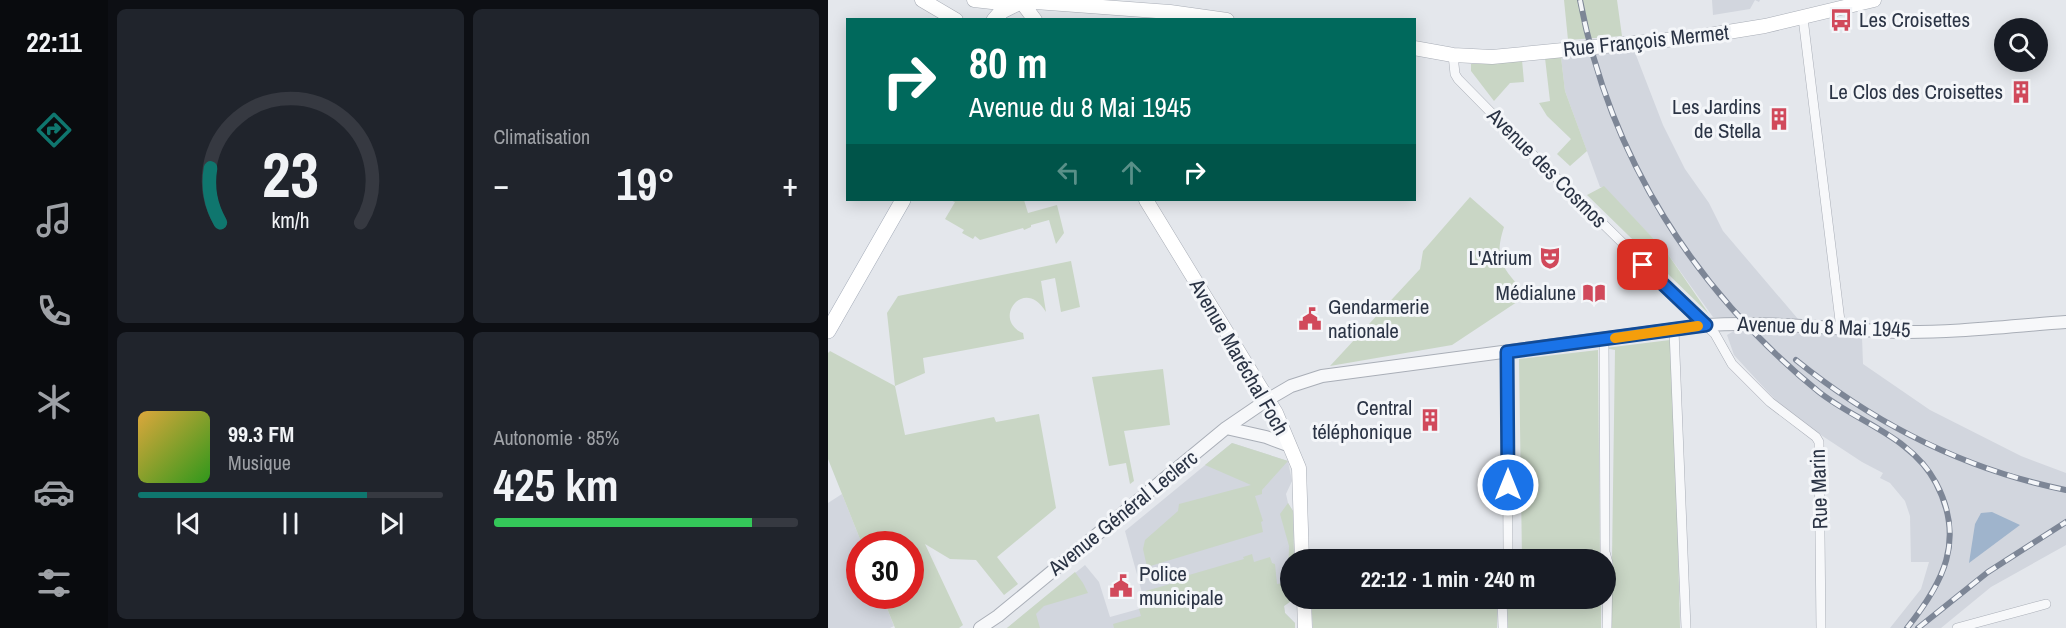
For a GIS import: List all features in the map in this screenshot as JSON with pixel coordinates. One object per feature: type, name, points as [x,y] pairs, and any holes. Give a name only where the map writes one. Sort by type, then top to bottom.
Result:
[{"type":"main road","points":[[922,0],[953,18]]},
{"type":"main road","points":[[974,0],[1001,3],[1021,0],[1170,12],[1213,18]]},
{"type":"main road","points":[[996,18],[1002,10],[1021,0]]},
{"type":"main road","points":[[1011,18],[1021,0]]},
{"type":"main road","points":[[1021,0],[1034,18]]},
{"type":"main road","name":"Rue François Mermet","points":[[1416,48],[1453,55],[1492,57],[1697,37],[1766,26],[1875,0]]},
{"type":"main road","points":[[828,317],[892,201]]},
{"type":"main road","points":[[828,331],[902,201]]},
{"type":"main road","name":"Avenue Maréchal Foch","points":[[1147,201],[1276,413],[1299,468],[1302,549]]},
{"type":"main road","points":[[1304,609],[1305,628]]},
{"type":"street","points":[[1803,18],[1841,329]]},
{"type":"street","name":"Avenue des Cosmos","points":[[1453,55],[1455,74],[1458,79],[1706,325]]},
{"type":"street","name":"Avenue du 8 Mai 1945","points":[[1266,400],[1291,386],[1322,376],[1706,325],[1738,324],[1900,332],[2066,322]]},
{"type":"street","name":"Rue Marin","points":[[1706,325],[1715,334],[1732,364],[1770,402],[1816,437],[1819,442],[1821,628]]},
{"type":"street","points":[[1674,330],[1686,628]]},
{"type":"street","points":[[1604,339],[1607,628]]},
{"type":"street","points":[[1507,352],[1508,549]]},
{"type":"street","name":"Avenue Général Leclerc","points":[[985,627],[1226,428],[1266,400]]},
{"type":"street","points":[[1226,428],[1266,437],[1290,446]]},
{"type":"street","points":[[1957,628],[2046,604]]},
{"type":"street","points":[[1502,609],[1503,628]]},
{"type":"shaded area","points":[[1712,0],[1755,0],[1750,9],[1713,15]]},
{"type":"shaded area","points":[[1634,50],[1663,125],[1685,169],[1709,203],[1723,231],[1798,319],[1781,321],[1713,317],[1667,253],[1604,187],[1600,187],[1565,91],[1561,57],[1587,52]]},
{"type":"shaded area","points":[[1734,331],[1862,337],[1863,364],[1930,410],[2021,456],[2066,473],[2066,545],[1991,587],[1941,628],[1890,628],[1921,589],[1929,562],[1911,562],[1910,516],[1905,501],[1890,483],[1880,478],[1883,473],[1862,462],[1789,414],[1766,390],[1734,355],[1727,335]]},
{"type":"shaded area","points":[[1232,443],[1288,461],[1292,481],[1286,494],[1293,511],[1294,549],[1280,549],[1280,609],[1284,609],[1285,613],[1295,623],[1295,628],[1007,628],[1085,565],[1099,582],[1110,617],[1146,607],[1125,531]]},
{"type":"shaded area","points":[[842,494],[857,531],[846,531],[846,609],[887,609],[894,626],[890,628],[828,628],[828,503]]},
{"type":"green space","points":[[1564,0],[1617,0],[1622,36],[1568,40]]},
{"type":"green space","points":[[1561,57],[1565,91],[1587,151],[1570,166],[1557,154],[1571,139],[1547,116],[1539,103],[1550,101],[1545,58]]},
{"type":"green space","points":[[1522,60],[1524,82],[1510,83],[1494,101],[1471,71],[1471,64]]},
{"type":"green space","points":[[1604,186],[1667,253],[1709,314],[1587,195]]},
{"type":"green space","points":[[1470,197],[1504,227],[1500,258],[1507,272],[1526,296],[1452,345],[1330,366],[1420,269],[1423,251]]},
{"type":"green space","points":[[952,201],[1024,201],[1028,213],[1057,205],[1064,233],[1056,244],[1049,220],[1031,225],[1024,230],[1023,228],[980,240],[975,236],[973,239],[962,233],[964,230],[945,219],[955,202]]},
{"type":"green space","points":[[1071,261],[1080,307],[1061,312],[1055,278],[1041,281],[1046,312],[1037,302],[1029,298],[1021,299],[1010,311],[1010,319],[1014,327],[1023,333],[1024,339],[923,358],[925,373],[895,386],[887,313],[898,296]]},
{"type":"green space","points":[[1670,340],[1680,628],[1611,628],[1611,609],[1616,609],[1616,549],[1612,549],[1615,350],[1605,348]]},
{"type":"green space","points":[[1598,350],[1600,549],[1522,549],[1519,359]]},
{"type":"green space","points":[[830,351],[895,386],[905,435],[994,417],[996,422],[1039,414],[1056,508],[997,557],[1018,584],[1004,595],[976,560],[950,559],[925,544],[963,625],[959,628],[895,628],[887,609],[924,609],[924,531],[857,531],[828,459],[828,353]]},
{"type":"green space","points":[[1163,369],[1170,425],[1124,431],[1134,481],[1130,484],[1126,463],[1109,466],[1092,377]]},
{"type":"green space","points":[[1232,443],[1288,461],[1262,490],[1262,494],[1255,496],[1263,521],[1261,522],[1263,532],[1147,567],[1143,549],[1145,540],[1178,511],[1179,504],[1251,485],[1205,465]]},
{"type":"green space","points":[[1288,503],[1293,511],[1294,549],[1289,549],[1280,514]]},
{"type":"green space","points":[[1252,554],[1254,562],[1270,557],[1272,563],[1275,564],[1277,584],[1280,583],[1280,609],[1284,609],[1285,613],[1295,623],[1295,628],[1114,628],[1113,624],[1141,616],[1139,609],[1146,607],[1142,592],[1181,581],[1180,576],[1188,573],[1189,575],[1244,559],[1243,557]]},
{"type":"green space","points":[[1075,572],[1088,593],[1044,606],[1036,614],[1040,628],[1007,628]]},
{"type":"green space","points":[[1312,609],[1497,609],[1497,628],[1313,628]]},
{"type":"green space","points":[[1507,609],[1601,609],[1601,628],[1508,628]]},
{"type":"water","points":[[1992,512],[2020,525],[1969,563],[1975,524],[1981,513]]},
{"type":"railway","points":[[1580,0],[1594,58],[1613,114],[1636,167],[1664,217],[1697,265],[1774,353],[1834,403],[1883,431],[1913,454],[1926,467],[1936,483],[1945,504],[1950,542],[1940,577],[1907,628]]},
{"type":"railway","points":[[1796,360],[1857,404],[1923,442],[1993,470],[2066,490]]},
{"type":"railway","points":[[1918,628],[1988,572],[2066,522]]},
{"type":"slow traffic","points":[[1615,338],[1698,326]]},
{"type":"place","name":"Les Croisettes","points":[[1841,20]]},
{"type":"place","name":"Le Clos des Croisettes","points":[[2021,92]]},
{"type":"place","name":"Les Jardins de Stella","points":[[1779,119]]},
{"type":"place","name":"L'Atrium","points":[[1550,258]]},
{"type":"place","name":"Médialune","points":[[1594,293]]},
{"type":"place","name":"Gendarmerie nationale","points":[[1310,319]]},
{"type":"place","name":"Central téléphonique","points":[[1430,420]]},
{"type":"place","name":"Police municipale","points":[[1121,586]]},
{"type":"route","points":[[1508,485],[1507,352],[1706,325],[1643,265]]}]
